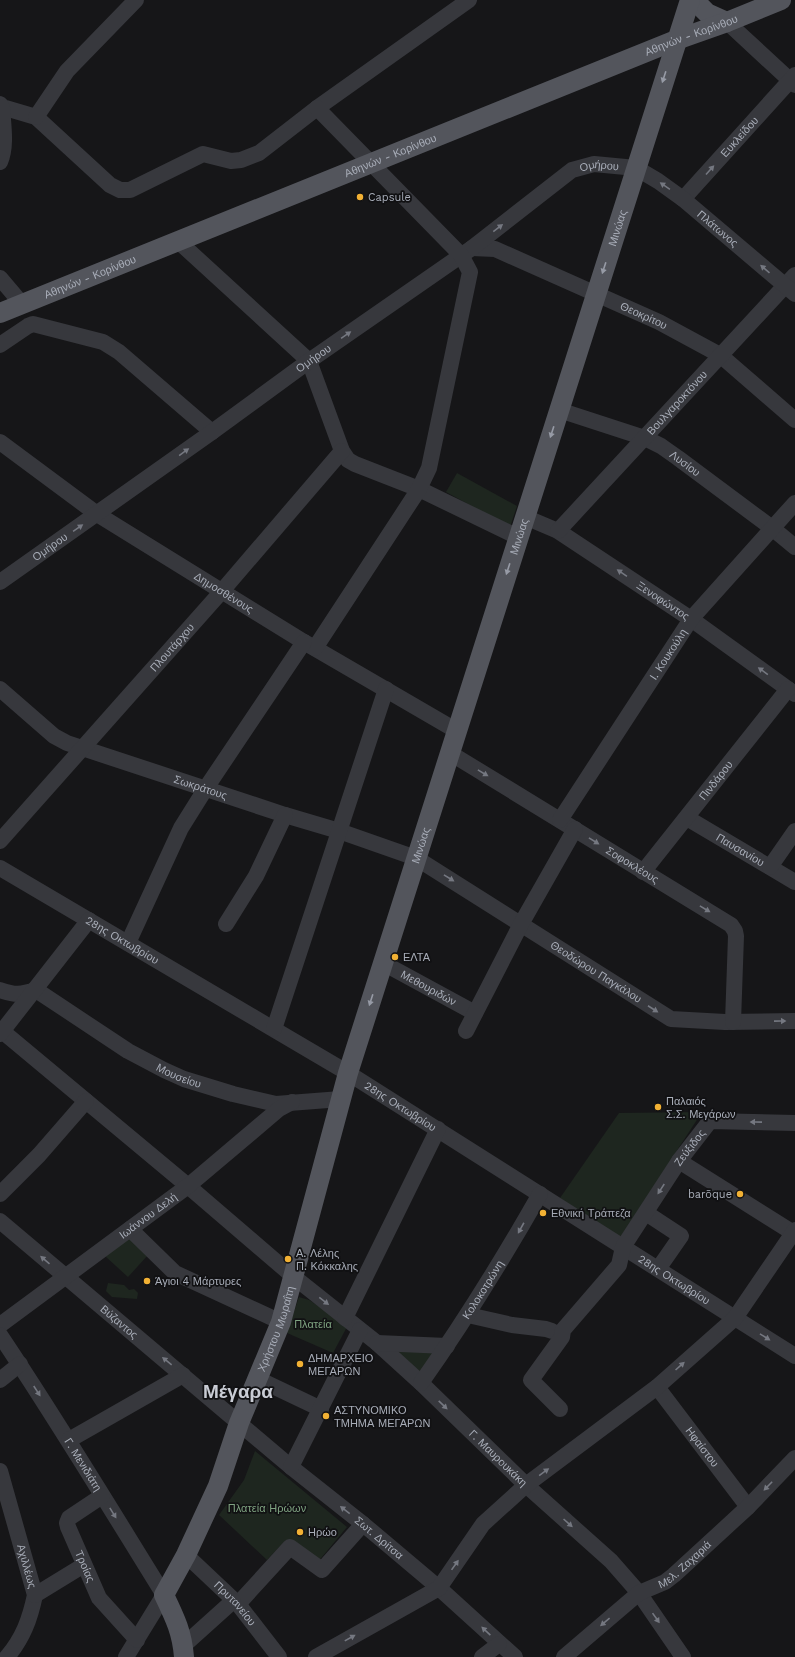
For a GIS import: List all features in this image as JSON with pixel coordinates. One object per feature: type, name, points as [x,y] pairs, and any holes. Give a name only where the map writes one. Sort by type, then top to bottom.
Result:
[{"type":"main road","name":"Μινώας","points":[[348,1072],[690,0]]},
{"type":"main road","points":[[694,0],[707,13],[727,22]]},
{"type":"main road","name":"Αθηνών - Κορίνθου","points":[[0,313],[676,40],[727,22],[781,0]]},
{"type":"main road","name":"Χρήστου Μωραΐτη","points":[[164,1595],[186,1555],[218,1486],[239,1423],[281,1322],[348,1072]]},
{"type":"main road","points":[[164,1595],[180,1628],[184,1651]]},
{"type":"street","points":[[36,117],[67,71],[136,0]]},
{"type":"street","points":[[0,162],[3,156],[1,105],[36,117],[110,185],[120,190],[130,190],[203,154],[231,161],[241,160],[258,153],[316,108],[469,0]]},
{"type":"street","points":[[727,22],[793,81]]},
{"type":"street","name":"Ευκλείδου","points":[[684,199],[793,81]]},
{"type":"street","points":[[128,943],[176,838],[206,788],[310,645],[419,488],[429,468],[470,272],[466,252],[370,164],[316,108]]},
{"type":"street","name":"Ομήρου","points":[[0,582],[212,432],[308,361],[466,252],[572,170],[594,164],[636,168]]},
{"type":"street","name":"Πλάτωνος","points":[[636,168],[684,199],[792,285]]},
{"type":"street","points":[[178,241],[308,361],[342,451],[348,460],[419,488],[518,537]]},
{"type":"street","name":"Θεοκρίτου","points":[[466,252],[496,249],[659,322],[720,355],[795,420]]},
{"type":"street","points":[[0,278],[22,304]]},
{"type":"street","name":"Βουλγαροκτόνου","points":[[558,531],[720,355],[792,285]]},
{"type":"street","points":[[0,345],[33,324],[103,342],[120,352],[212,432]]},
{"type":"street","name":"Λυσίου","points":[[559,410],[645,438],[678,458],[795,547]]},
{"type":"street","name":"Δημοσθένους","points":[[0,442],[97,514],[310,645],[457,731]]},
{"type":"street","name":"Πλουτάρχου","points":[[0,841],[222,591],[342,451]]},
{"type":"street","name":"Ι. Κουκούλη","points":[[560,820],[691,619],[795,503]]},
{"type":"street","name":"Ξενοφώντος","points":[[525,517],[558,531],[691,619],[792,691]]},
{"type":"street","name":"Σωκράτους","points":[[0,689],[60,740],[83,749],[285,815],[339,831],[416,858]]},
{"type":"street","points":[[274,1029],[386,689]]},
{"type":"street","name":"Πινδάρου","points":[[643,872],[792,691]]},
{"type":"street","name":"Σοφοκλέους","points":[[450,753],[731,925],[735,931],[733,1022]]},
{"type":"street","points":[[226,924],[256,876],[285,815]]},
{"type":"street","name":"Παυσανίου","points":[[687,818],[795,882]]},
{"type":"street","points":[[466,1031],[521,924],[575,829]]},
{"type":"street","points":[[770,867],[795,831]]},
{"type":"street","name":"Θεοδώρου Παγκάλου","points":[[416,858],[671,1019],[733,1022],[795,1021]]},
{"type":"street","name":"28ης Οκτωβρίου","points":[[3,876],[89,920],[348,1072],[795,1356]]},
{"type":"street","points":[[1,1033],[89,920]]},
{"type":"street","name":"Μεθουριδών","points":[[383,963],[475,1013]]},
{"type":"street","points":[[0,990],[11,994],[21,995],[36,990]]},
{"type":"street","name":"Μουσείου","points":[[36,990],[128,1051],[184,1079],[223,1092],[276,1104],[341,1099]]},
{"type":"street","name":"Γ. Μαυρουκάκη","points":[[1,1033],[86,1101],[294,1277],[377,1343],[421,1383],[526,1485],[611,1561],[639,1593],[683,1657]]},
{"type":"street","points":[[0,1194],[39,1155],[86,1101]]},
{"type":"street","name":"Ιωάννου Δελή","points":[[0,1325],[64,1276],[188,1186],[279,1109],[292,1102]]},
{"type":"street","name":"Ζεύξιδος","points":[[560,1409],[531,1380],[562,1337],[563,1330],[619,1265],[623,1247],[679,1161],[710,1121],[795,1123]]},
{"type":"street","points":[[345,1318],[438,1129]]},
{"type":"street","points":[[316,1657],[438,1588],[484,1524],[526,1485],[657,1387],[735,1318],[794,1232],[679,1161]]},
{"type":"street","name":"Κολοκοτρώνη","points":[[421,1383],[468,1315],[506,1254],[540,1194]]},
{"type":"street","points":[[646,1213],[681,1236],[658,1269]]},
{"type":"street","name":"Βύζαντος","points":[[0,1221],[239,1423]]},
{"type":"street","points":[[130,1229],[175,1273],[281,1322]]},
{"type":"street","points":[[468,1315],[512,1325],[552,1331]]},
{"type":"street","points":[[291,1467],[360,1330]]},
{"type":"street","name":"Γ. Μενιδιάτη","points":[[0,1335],[69,1440],[164,1595]]},
{"type":"street","points":[[377,1343],[447,1346]]},
{"type":"street","points":[[0,1380],[20,1364]]},
{"type":"street","points":[[69,1440],[183,1375]]},
{"type":"street","points":[[258,1379],[321,1409]]},
{"type":"street","name":"Ηφαίστου","points":[[657,1387],[748,1506]]},
{"type":"street","name":"Σωτ. Δρίτσα","points":[[239,1423],[291,1467],[363,1524],[438,1588],[515,1657]]},
{"type":"street","name":"Μελ. Ζαχαριά","points":[[564,1657],[639,1593],[665,1582],[674,1575],[748,1506],[795,1458]]},
{"type":"street","name":"Αχιλλέως","points":[[0,1471],[35,1595],[31,1616],[24,1633],[7,1657]]},
{"type":"street","name":"Τροίας","points":[[102,1496],[69,1518],[67,1522],[99,1598],[137,1640]]},
{"type":"street","points":[[184,1651],[236,1603],[290,1547],[322,1570],[363,1524]]},
{"type":"street","name":"Πρυτανείου","points":[[186,1555],[236,1603],[279,1657]]},
{"type":"street","points":[[35,1595],[84,1565]]},
{"type":"street","name":"Χρήστου Μωραΐτη","points":[[126,1657],[164,1595]]},
{"type":"street","points":[[482,1657],[499,1644]]},
{"type":"green space","points":[[457,473],[517,506],[510,527],[446,492]]},
{"type":"green space","points":[[702,1112],[620,1238],[560,1198],[619,1113]]},
{"type":"green space","points":[[130,1237],[148,1255],[128,1277],[105,1256]]},
{"type":"green space","points":[[108,1283],[124,1285],[129,1290],[134,1289],[138,1293],[137,1299],[112,1297],[106,1291]]},
{"type":"green space","name":"Πλατεία","points":[[299,1297],[309,1300],[348,1325],[333,1353],[287,1333]]},
{"type":"green space","points":[[393,1347],[435,1351],[417,1378]]},
{"type":"green space","name":"Πλατεία Ηρώων","points":[[255,1451],[347,1527],[317,1563],[286,1540],[267,1560],[219,1515],[244,1480]]},
{"type":"place","name":"Capsule","points":[[360,197]]},
{"type":"place","name":"ΕΛΤΑ","points":[[395,957]]},
{"type":"place","name":"Παλαιός Σ.Σ. Μεγάρων","points":[[658,1107]]},
{"type":"place","name":"barōque","points":[[740,1194]]},
{"type":"place","name":"Εθνική Τράπεζα","points":[[543,1213]]},
{"type":"place","name":"Α. Λέλης Π. Κόκκαλης","points":[[288,1259]]},
{"type":"place","name":"Άγιοι 4 Μάρτυρες","points":[[147,1281]]},
{"type":"place","name":"ΔΗΜΑΡΧΕΙΟ ΜΕΓΑΡΩΝ","points":[[300,1364]]},
{"type":"place","name":"ΑΣΤΥΝΟΜΙΚΟ ΤΜΗΜΑ ΜΕΓΑΡΩΝ","points":[[326,1416]]},
{"type":"place","name":"Ηρώο","points":[[300,1532]]},
{"type":"district","name":"Μέγαρα","points":[[238,1391]]}]
